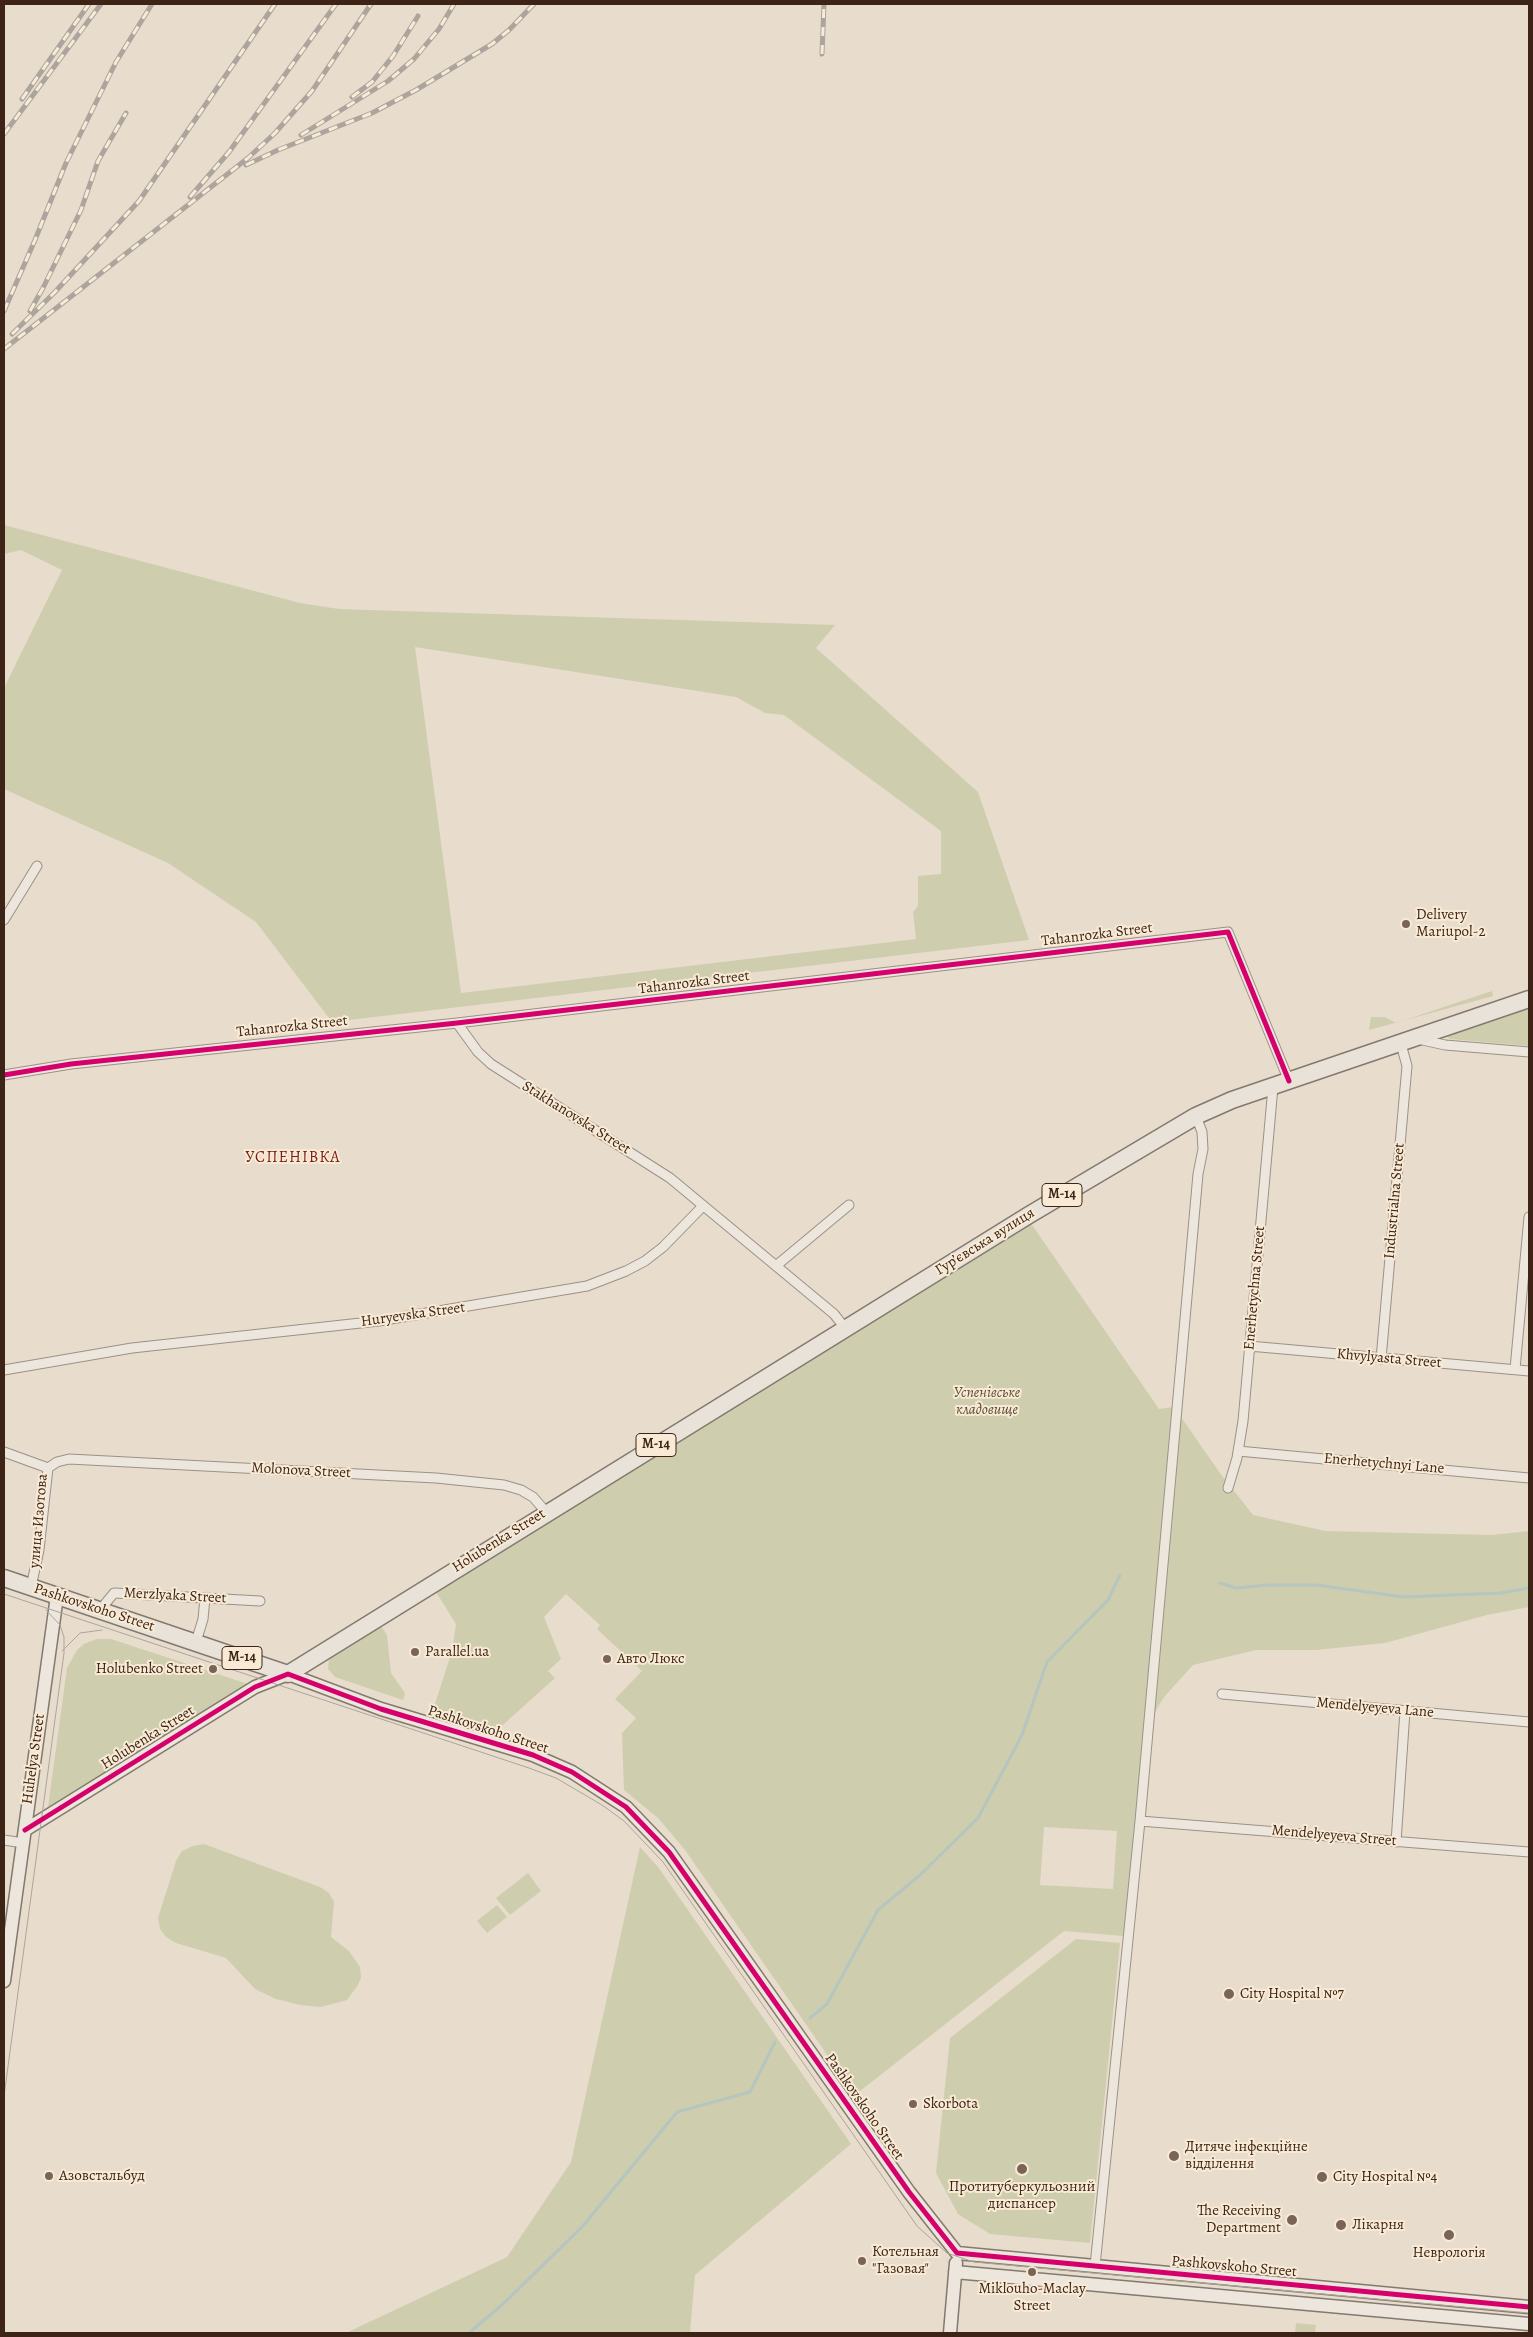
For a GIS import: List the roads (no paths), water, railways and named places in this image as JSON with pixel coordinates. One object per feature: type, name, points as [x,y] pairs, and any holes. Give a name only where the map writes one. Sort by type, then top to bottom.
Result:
[{"type":"highway","name":"М-14","points":[[1281,1084],[1416,1038],[1442,1038],[1529,1000]]},
{"type":"highway","name":"Гур’євська вулиця","points":[[845,1328],[1196,1116],[1232,1100],[1281,1084]]},
{"type":"highway","name":"Holubenka Street","points":[[288,1674],[845,1328]]},
{"type":"highway","name":"Pashkovskoho Street","points":[[4,1578],[288,1674]]},
{"type":"street","points":[[4,920],[37,866]]},
{"type":"street","name":"Tahanrozka Street","points":[[4,1074],[100,1061],[457,1023],[1228,932],[1281,1084]]},
{"type":"street","name":"Stakhanovska Street","points":[[457,1023],[478,1052],[491,1064],[650,1164],[670,1178],[702,1207]]},
{"type":"street","points":[[1442,1038],[1529,1052]]},
{"type":"street","name":"Industrialna Street","points":[[1381,1358],[1407,1066],[1401,1044]]},
{"type":"street","name":"Enerhetychna Street","points":[[1228,1488],[1238,1452],[1243,1421],[1281,1084]]},
{"type":"street","points":[[1094,2284],[1140,1821],[1198,1174],[1203,1149],[1202,1132],[1196,1116]]},
{"type":"street","points":[[777,1265],[849,1205]]},
{"type":"street","points":[[702,1207],[777,1265],[834,1314],[845,1328]]},
{"type":"street","name":"Huryevska Street","points":[[4,1370],[132,1348],[379,1321],[587,1286],[645,1262],[663,1248],[702,1207]]},
{"type":"street","points":[[1515,1369],[1529,1217]]},
{"type":"street","name":"Khvylyasta Street","points":[[1250,1346],[1529,1371]]},
{"type":"street","name":"улица Изотова","points":[[4,1452],[48,1468],[38,1550],[31,1587]]},
{"type":"street","name":"Enerhetychnyi Lane","points":[[1238,1452],[1529,1478]]},
{"type":"street","name":"Molonova Street","points":[[48,1468],[57,1462],[69,1459],[436,1478],[504,1485],[521,1490],[533,1497],[546,1512]]},
{"type":"street","name":"Merzlyaka Street","points":[[100,1610],[114,1592],[260,1601]]},
{"type":"street","name":"Huhelya Street","points":[[4,1981],[5,1962],[57,1596]]},
{"type":"street","points":[[196,1642],[203,1619],[205,1598]]},
{"type":"street","name":"Holubenka Street","points":[[25,1830],[255,1687],[288,1674]]},
{"type":"street","name":"Pashkovskoho Street","points":[[288,1674],[381,1709],[533,1755],[572,1772],[626,1808],[669,1852],[931,2222],[957,2253],[1529,2307]]},
{"type":"street","name":"Mendelyeyeva Lane","points":[[1222,1694],[1529,1722]]},
{"type":"street","points":[[1396,1842],[1405,1711]]},
{"type":"street","name":"Mendelyeyeva Street","points":[[1140,1821],[1529,1852]]},
{"type":"street","points":[[4,1840],[23,1843]]},
{"type":"street","name":"Pashkovskoho Street","points":[[931,2222],[955,2272],[1529,2324]]},
{"type":"street","points":[[950,2333],[957,2253]]},
{"type":"waterway","points":[[810,2018],[827,2004],[878,1910],[919,1876],[978,1818],[1022,1735],[1047,1662],[1108,1600],[1120,1575]]},
{"type":"waterway","points":[[1220,1583],[1236,1588],[1268,1585],[1316,1585],[1404,1597],[1501,1593],[1529,1588]]},
{"type":"waterway","points":[[469,2333],[503,2304],[582,2227],[677,2112],[750,2092],[775,2042]]},
{"type":"tram line","points":[[4,1594],[529,1768],[556,1778],[602,1805],[624,1821],[663,1862],[917,2226],[947,2253],[974,2262],[1529,2313]]},
{"type":"tram line","points":[[4,2096],[64,1653],[64,1637],[60,1625],[46,1610]]},
{"type":"tram line","points":[[62,1651],[80,1633],[102,1630]]},
{"type":"railway","points":[[22,99],[89,4]]},
{"type":"railway","points":[[4,134],[101,4]]},
{"type":"railway","points":[[4,311],[66,163],[116,62],[152,4]]},
{"type":"railway","points":[[12,334],[54,293],[139,201],[275,4]]},
{"type":"railway","points":[[190,197],[229,152],[336,4]]},
{"type":"railway","points":[[4,349],[248,158],[275,133],[312,91],[371,4]]},
{"type":"railway","points":[[301,135],[388,81],[414,59],[439,29],[454,4]]},
{"type":"railway","points":[[246,165],[278,150],[372,113],[416,90],[492,44],[509,30],[534,4]]},
{"type":"railway","points":[[822,54],[824,4]]},
{"type":"railway","points":[[352,97],[372,82],[393,56],[418,16]]},
{"type":"railway","points":[[30,311],[81,210],[98,161],[126,113]]},
{"type":"place","name":"Delivery Mariupol-2","points":[[1406,924]]},
{"type":"place","name":"Parallel.ua","points":[[415,1652]]},
{"type":"place","name":"Авто Люкс","points":[[607,1659]]},
{"type":"place","name":"Holubenko Street","points":[[213,1669]]},
{"type":"place","name":"City Hospital №7","points":[[1229,1994]]},
{"type":"place","name":"Skorbota","points":[[913,2104]]},
{"type":"place","name":"Дитяче інфекційне відділення","points":[[1174,2156]]},
{"type":"place","name":"Протитуберкульозний диспансер","points":[[1022,2169]]},
{"type":"place","name":"Азовстальбуд","points":[[49,2176]]},
{"type":"place","name":"City Hospital №4","points":[[1322,2177]]},
{"type":"place","name":"The Receiving Department","points":[[1292,2220]]},
{"type":"place","name":"Лікарня","points":[[1341,2225]]},
{"type":"place","name":"Неврологія","points":[[1449,2235]]},
{"type":"place","name":"Котельная \"Газовая\"","points":[[862,2261]]},
{"type":"place","name":"Miklouho-Maclay Street","points":[[1032,2272]]},
{"type":"district","name":"УСПЕНІВКА","points":[[293,1158]]},
{"type":"park label","name":"Успенівське кладовище","points":[[987,1402]]}]
